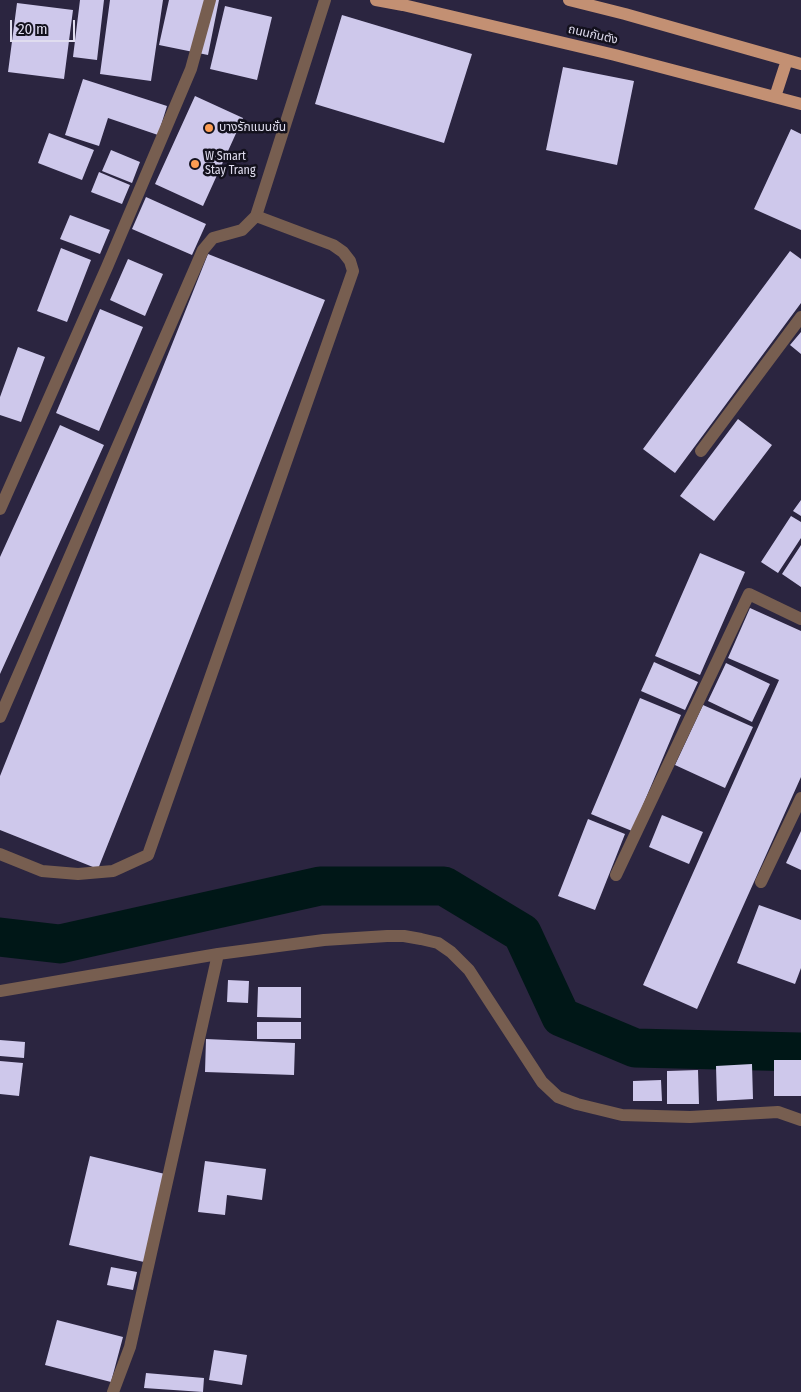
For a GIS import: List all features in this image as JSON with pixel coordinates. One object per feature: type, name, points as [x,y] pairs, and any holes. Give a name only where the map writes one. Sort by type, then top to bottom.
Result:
[{"type":"main road","name":"ถนนกันตัง","points":[[376,0],[404,2],[801,104]]},
{"type":"main road","points":[[569,0],[801,64]]},
{"type":"main road","points":[[775,97],[787,60]]},
{"type":"street","points":[[0,509],[107,267],[191,70],[210,0]]},
{"type":"street","points":[[0,717],[203,250],[213,238],[242,230],[256,216],[324,0]]},
{"type":"street","points":[[0,854],[42,871],[78,874],[113,871],[148,855],[353,271],[350,261],[343,252],[333,245],[256,216]]},
{"type":"street","points":[[701,451],[801,317]]},
{"type":"street","points":[[616,875],[749,594],[801,619]]},
{"type":"street","points":[[761,882],[801,798]]},
{"type":"street","points":[[0,991],[218,954],[324,940],[387,936],[412,937],[438,943],[451,952],[469,970],[542,1082],[558,1097],[577,1104],[622,1115],[690,1117],[778,1112],[801,1120]]},
{"type":"street","points":[[113,1392],[130,1347],[218,954]]},
{"type":"building","points":[[80,0],[104,0],[97,60],[73,57]]},
{"type":"building","points":[[110,0],[163,0],[151,81],[100,74]]},
{"type":"building","points":[[169,0],[219,0],[208,55],[159,45]]},
{"type":"building","points":[[17,3],[73,10],[64,79],[8,72]]},
{"type":"building","points":[[225,6],[272,17],[257,80],[210,69]]},
{"type":"building","points":[[342,15],[472,54],[444,143],[315,104]]},
{"type":"building","points":[[563,67],[634,81],[617,165],[546,150]]},
{"type":"building","points":[[83,79],[167,106],[158,135],[108,118],[99,146],[65,135]]},
{"type":"building","points":[[195,96],[243,118],[203,206],[155,184]]},
{"type":"building","points":[[791,129],[801,134],[801,230],[754,209]]},
{"type":"building","points":[[49,133],[94,150],[82,180],[38,163]]},
{"type":"building","points":[[111,150],[140,162],[132,183],[102,171]]},
{"type":"building","points":[[99,172],[130,185],[122,204],[91,192]]},
{"type":"building","points":[[146,197],[206,224],[192,255],[132,229]]},
{"type":"building","points":[[70,215],[110,230],[100,254],[60,239]]},
{"type":"building","points":[[61,248],[91,260],[67,322],[37,311]]},
{"type":"building","points":[[790,251],[801,259],[801,303],[675,473],[643,449]]},
{"type":"building","points":[[208,254],[325,300],[98,869],[0,830],[0,776]]},
{"type":"building","points":[[128,259],[163,274],[145,316],[110,300]]},
{"type":"building","points":[[100,309],[143,327],[99,431],[56,413]]},
{"type":"building","points":[[801,332],[801,354],[790,345]]},
{"type":"building","points":[[18,347],[45,357],[21,422],[0,415],[0,397]]},
{"type":"building","points":[[738,419],[772,445],[714,521],[680,496]]},
{"type":"building","points":[[60,425],[104,445],[0,674],[0,557]]},
{"type":"building","points":[[801,500],[801,516],[793,511]]},
{"type":"building","points":[[791,516],[801,522],[801,538],[778,573],[761,562]]},
{"type":"building","points":[[801,545],[801,587],[782,574]]},
{"type":"building","points":[[700,553],[745,572],[700,675],[655,656]]},
{"type":"building","points":[[750,608],[801,631],[801,777],[697,1009],[643,985],[779,680],[728,658]]},
{"type":"building","points":[[654,662],[698,682],[685,710],[641,691]]},
{"type":"building","points":[[726,663],[770,684],[752,722],[708,701]]},
{"type":"building","points":[[640,698],[681,715],[632,831],[591,814]]},
{"type":"building","points":[[703,705],[753,727],[725,788],[675,765]]},
{"type":"building","points":[[662,815],[703,832],[689,864],[649,847]]},
{"type":"building","points":[[588,819],[625,834],[595,910],[558,896]]},
{"type":"building","points":[[801,831],[801,870],[786,863]]},
{"type":"building","points":[[759,905],[801,920],[801,968],[795,984],[737,963]]},
{"type":"building","points":[[228,980],[249,981],[248,1003],[227,1002]]},
{"type":"building","points":[[258,987],[301,987],[301,1018],[257,1017]]},
{"type":"building","points":[[257,1022],[301,1022],[301,1039],[257,1039]]},
{"type":"building","points":[[206,1039],[295,1043],[294,1075],[205,1072]]},
{"type":"building","points":[[0,1040],[25,1042],[24,1058],[0,1056]]},
{"type":"building","points":[[774,1060],[801,1060],[801,1096],[774,1096]]},
{"type":"building","points":[[0,1061],[23,1063],[19,1096],[0,1094]]},
{"type":"building","points":[[752,1064],[753,1099],[717,1101],[716,1066]]},
{"type":"building","points":[[698,1070],[699,1104],[667,1104],[667,1071]]},
{"type":"building","points":[[661,1080],[662,1101],[633,1101],[633,1081]]},
{"type":"building","points":[[90,1156],[165,1174],[144,1262],[69,1245]]},
{"type":"building","points":[[205,1161],[266,1169],[262,1200],[227,1195],[225,1215],[198,1212]]},
{"type":"building","points":[[111,1267],[137,1272],[133,1290],[107,1285]]},
{"type":"building","points":[[57,1320],[123,1337],[111,1382],[45,1365]]},
{"type":"building","points":[[214,1350],[247,1355],[242,1385],[209,1380]]},
{"type":"building","points":[[146,1373],[204,1378],[203,1392],[144,1388]]},
{"type":"waterway","points":[[0,937],[60,944],[320,886],[444,886],[522,933],[561,1017],[635,1048],[801,1052]]},
{"type":"place","name":"บางรักแมนชั่น","points":[[209,128]]},
{"type":"place","name":"W Smart Stay Trang","points":[[195,164]]}]
